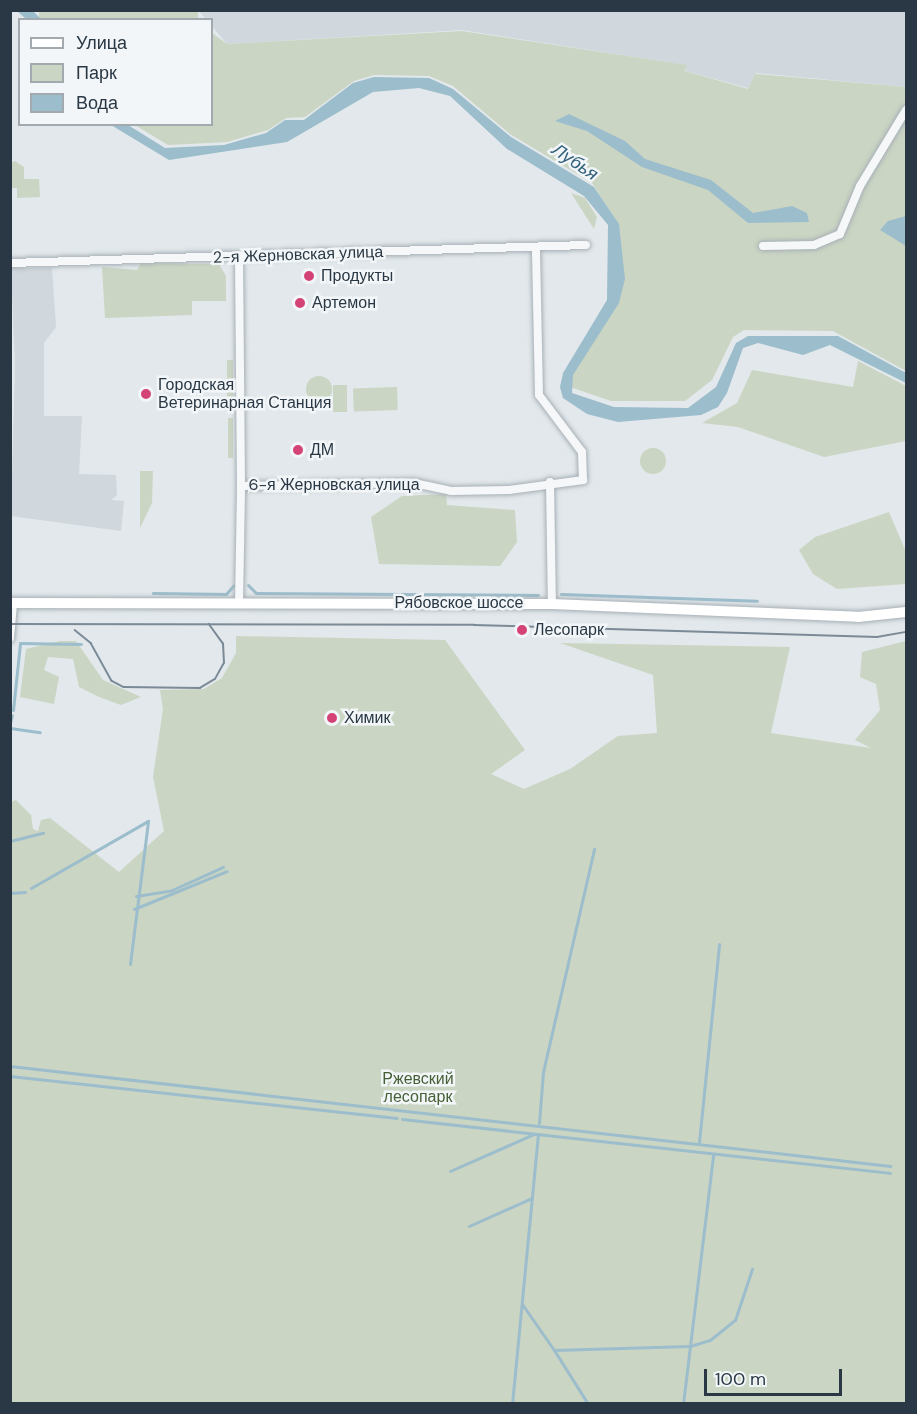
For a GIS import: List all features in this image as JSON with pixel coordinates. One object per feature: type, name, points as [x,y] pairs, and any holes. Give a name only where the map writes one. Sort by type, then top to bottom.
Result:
[{"type":"main road","name":"Рябовское шоссе","points":[[12,603],[552,604],[858,617],[906,612]]},
{"type":"street","points":[[763,246],[814,245],[840,234],[860,186],[906,110]]},
{"type":"street","name":"2-я Жерновская улица","points":[[10,263],[586,246]]},
{"type":"street","name":"6-я Жерновская улица","points":[[239,257],[241,486],[414,483],[451,491],[498,491],[550,482],[583,480],[582,452],[539,395],[536,247]]},
{"type":"street","points":[[550,482],[552,604]]},
{"type":"street","points":[[238,604],[241,486]]},
{"type":"street","points":[[10,638],[12,603]]},
{"type":"shaded area","points":[[199,11],[906,11],[906,87],[756,73],[748,88],[686,71],[686,65],[462,30],[227,44],[213,28],[213,18],[205,18]]},
{"type":"shaded area","points":[[11,268],[52,268],[56,327],[44,343],[44,416],[82,416],[79,474],[116,475],[117,495],[111,500],[124,501],[121,531],[11,516],[15,364]]},
{"type":"green space","points":[[39,11],[198,11],[198,18],[39,18]]},
{"type":"green space","points":[[462,31],[687,65],[685,71],[748,89],[755,74],[906,87],[906,371],[833,331],[744,330],[733,337],[712,380],[685,401],[611,401],[570,387],[568,378],[617,298],[616,220],[592,183],[510,134],[453,86],[429,76],[374,75],[354,81],[305,117],[286,118],[268,130],[227,142],[168,145],[137,126],[213,126],[213,34],[227,44]]},
{"type":"green space","points":[[15,161],[24,167],[24,179],[39,179],[40,197],[17,198],[17,188],[11,188],[11,163]]},
{"type":"green space","points":[[571,193],[585,198],[597,217],[594,229]]},
{"type":"green space","points":[[141,263],[219,264],[226,276],[226,301],[192,301],[192,315],[105,318],[102,267],[137,270]]},
{"type":"green space","points":[[227,360],[233,360],[233,405],[227,405]]},
{"type":"green space","points":[[858,361],[906,386],[906,441],[824,457],[738,427],[702,423],[737,403],[752,370],[853,387]]},
{"type":"green space","points":[[319,376],[328,380],[332,389],[328,398],[319,402],[310,398],[306,389],[310,380]]},
{"type":"green space","points":[[333,385],[347,385],[347,412],[333,412]]},
{"type":"green space","points":[[397,387],[398,410],[354,412],[353,389]]},
{"type":"green space","points":[[228,418],[233,418],[233,458],[228,458]]},
{"type":"green space","points":[[653,448],[662,452],[666,461],[662,470],[653,474],[644,470],[640,461],[644,452]]},
{"type":"green space","points":[[140,471],[153,471],[152,503],[140,528]]},
{"type":"green space","points":[[446,494],[447,505],[515,510],[517,542],[500,566],[379,564],[371,517],[402,496]]},
{"type":"green space","points":[[889,512],[906,552],[906,584],[837,589],[813,574],[799,550],[815,537]]},
{"type":"green space","name":"Ржевский лесопарк","points":[[236,636],[445,640],[525,750],[491,774],[524,789],[570,769],[618,736],[657,733],[653,675],[560,643],[790,647],[771,733],[871,748],[855,740],[880,710],[876,684],[860,677],[862,652],[906,641],[906,1403],[11,1403],[11,802],[16,800],[31,815],[33,829],[38,831],[41,820],[50,818],[119,872],[164,831],[153,777],[163,709],[160,690],[204,689],[222,678],[236,653]]},
{"type":"green space","points":[[60,641],[76,641],[103,680],[141,697],[121,705],[99,697],[79,687],[73,659],[48,657],[44,670],[59,677],[54,704],[20,697],[26,649]]},
{"type":"water","points":[[17,11],[33,11],[40,18],[25,18]]},
{"type":"water","points":[[374,77],[429,78],[453,89],[511,137],[594,187],[619,224],[625,279],[619,303],[573,375],[572,393],[614,407],[688,408],[716,387],[736,343],[748,336],[838,336],[906,373],[906,383],[830,345],[803,355],[758,343],[743,348],[727,393],[718,407],[701,415],[618,422],[587,414],[563,398],[560,387],[563,373],[607,300],[608,225],[584,196],[507,149],[450,96],[419,88],[373,92],[287,142],[169,160],[113,126],[130,126],[165,148],[224,145],[266,133],[285,120],[304,120],[353,83]]},
{"type":"water","points":[[569,114],[625,141],[645,159],[711,180],[753,213],[792,206],[807,213],[809,222],[748,223],[708,190],[642,167],[587,131],[555,121]]},
{"type":"water","points":[[906,216],[906,246],[880,230],[888,221]]},
{"type":"waterway","points":[[248,585],[256,593],[538,595]]},
{"type":"waterway","points":[[153,593],[226,594],[233,586]]},
{"type":"waterway","points":[[561,594],[757,601]]},
{"type":"waterway","points":[[13,710],[20,643],[81,644]]},
{"type":"waterway","points":[[10,723],[12,715]]},
{"type":"waterway","points":[[10,728],[40,732]]},
{"type":"waterway","points":[[31,888],[148,821]]},
{"type":"waterway","points":[[130,964],[148,821]]},
{"type":"waterway","points":[[10,841],[43,833]]},
{"type":"waterway","points":[[539,1123],[543,1072],[594,849]]},
{"type":"waterway","points":[[136,896],[172,890],[223,867]]},
{"type":"waterway","points":[[134,909],[227,871]]},
{"type":"waterway","points":[[10,893],[25,892]]},
{"type":"waterway","points":[[699,1142],[719,944]]},
{"type":"waterway","points":[[10,1066],[890,1166]]},
{"type":"waterway","points":[[10,1076],[397,1118]]},
{"type":"waterway","points":[[402,1119],[890,1173]]},
{"type":"waterway","points":[[450,1171],[534,1134]]},
{"type":"waterway","points":[[512,1404],[538,1134]]},
{"type":"waterway","points":[[683,1404],[713,1155]]},
{"type":"waterway","points":[[469,1226],[532,1198]]},
{"type":"waterway","points":[[522,1304],[554,1350],[690,1346],[710,1340],[735,1320],[752,1269]]},
{"type":"waterway","points":[[554,1350],[588,1404]]},
{"type":"tram line","points":[[10,624],[474,625],[877,637],[906,632]]},
{"type":"tram line","points":[[75,630],[91,643],[112,681],[124,687],[200,688],[215,679],[224,663],[223,644],[209,625]]},
{"type":"place","name":"Продукты","points":[[309,276]]},
{"type":"place","name":"Артемон","points":[[300,303]]},
{"type":"place","name":"Городская Ветеринарная Станция","points":[[146,394]]},
{"type":"place","name":"ДМ","points":[[298,450]]},
{"type":"place","name":"Лесопарк","points":[[522,630]]},
{"type":"place","name":"Химик","points":[[332,718]]},
{"type":"water label","name":"Лубья","points":[[575,162]]}]
